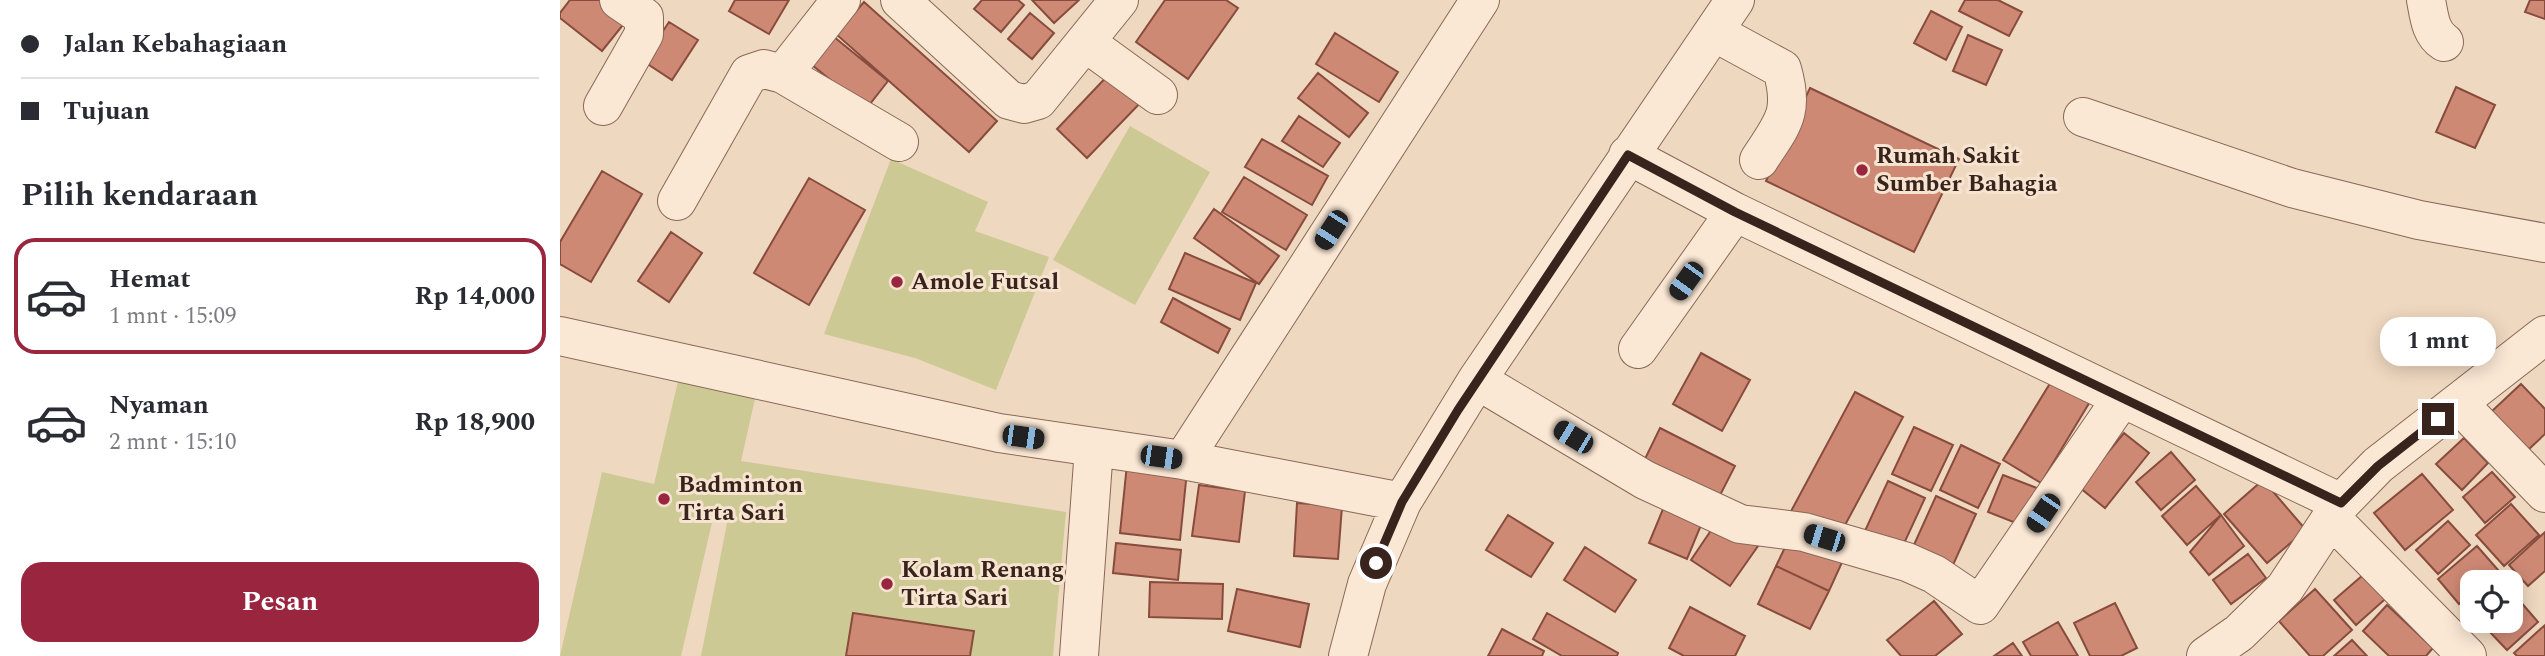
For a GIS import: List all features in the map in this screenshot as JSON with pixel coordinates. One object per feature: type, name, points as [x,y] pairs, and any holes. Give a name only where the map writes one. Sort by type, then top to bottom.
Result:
[{"type":"street","points":[[603,106],[644,34],[646,24],[644,18],[619,0]]},
{"type":"street","points":[[783,74],[841,0]]},
{"type":"street","points":[[900,0],[1009,100],[1024,104],[1038,100],[1119,0]]},
{"type":"street","points":[[1183,460],[1480,0]]},
{"type":"street","points":[[1348,656],[1367,584],[1402,502],[1477,380],[1735,0]]},
{"type":"street","points":[[2426,0],[2431,24],[2438,38],[2444,42]]},
{"type":"street","points":[[1714,32],[1782,69],[1788,90],[1786,118],[1759,160]]},
{"type":"street","points":[[1084,42],[1158,95]]},
{"type":"street","points":[[677,201],[750,74],[764,69],[783,74],[900,142]]},
{"type":"street","points":[[2083,117],[2292,188],[2418,220],[2545,243]]},
{"type":"street","points":[[1628,155],[1735,212],[2122,398],[2336,511],[2467,656]]},
{"type":"street","points":[[1638,349],[1735,212]]},
{"type":"street","points":[[2206,656],[2250,644],[2336,511],[2378,466],[2545,335]]},
{"type":"street","points":[[560,336],[986,430],[1183,460],[1402,502]]},
{"type":"street","points":[[1477,380],[1644,480],[1740,524],[1804,532],[1907,562],[1934,574],[1980,605],[2122,398]]},
{"type":"street","points":[[2458,403],[2545,493]]},
{"type":"street","points":[[1079,656],[1094,447]]},
{"type":"shaded area","points":[[1130,126],[1210,172],[1135,305],[1053,260]]},
{"type":"shaded area","name":"Amole Futsal","points":[[891,159],[988,202],[975,231],[1049,257],[996,390],[915,358],[824,334]]},
{"type":"shaded area","name":"Kolam Renang Tirta Sari","points":[[682,364],[759,381],[741,461],[1066,512],[1053,656],[701,656],[732,498],[728,516],[714,514],[681,656],[560,656],[602,472],[654,484]]},
{"type":"building","points":[[570,0],[613,0],[631,15],[602,51],[560,18],[560,13]]},
{"type":"building","points":[[735,0],[789,0],[769,34],[729,11]]},
{"type":"building","points":[[982,0],[1018,0],[1024,5],[1001,32],[974,9]]},
{"type":"building","points":[[1032,0],[1079,0],[1054,23]]},
{"type":"building","points":[[1165,0],[1226,0],[1238,8],[1188,79],[1136,42]]},
{"type":"building","points":[[1965,0],[1998,0],[2022,12],[2009,36],[1959,11]]},
{"type":"building","points":[[2530,0],[2545,0],[2545,19],[2525,12]]},
{"type":"building","points":[[864,2],[997,121],[969,152],[836,34]]},
{"type":"building","points":[[1931,11],[1962,27],[1946,60],[1914,43]]},
{"type":"building","points":[[1030,13],[1054,33],[1032,59],[1008,39]]},
{"type":"building","points":[[669,22],[698,40],[672,80],[643,61]]},
{"type":"building","points":[[828,32],[888,81],[866,109],[806,60]]},
{"type":"building","points":[[1335,33],[1398,72],[1379,102],[1316,64]]},
{"type":"building","points":[[1968,35],[2002,50],[1986,85],[1953,71]]},
{"type":"building","points":[[1114,69],[1145,98],[1087,158],[1057,129]]},
{"type":"building","points":[[1318,73],[1368,113],[1349,137],[1298,98]]},
{"type":"building","points":[[2456,87],[2495,105],[2475,148],[2436,132]]},
{"type":"building","name":"Rumah Sakit Sumber Bahagia","points":[[1810,88],[1959,159],[1914,252],[1766,181]]},
{"type":"building","points":[[1299,116],[1340,143],[1323,167],[1282,141]]},
{"type":"building","points":[[1262,139],[1328,176],[1312,205],[1245,167]]},
{"type":"building","points":[[602,171],[642,194],[591,282],[560,264],[560,242]]},
{"type":"building","points":[[1244,177],[1307,215],[1286,250],[1222,212]]},
{"type":"building","points":[[809,178],[865,210],[809,305],[754,273]]},
{"type":"building","points":[[1214,209],[1279,256],[1259,284],[1194,238]]},
{"type":"building","points":[[671,232],[702,253],[669,302],[638,281]]},
{"type":"building","points":[[1185,253],[1256,283],[1240,320],[1169,289]]},
{"type":"building","points":[[1173,298],[1230,329],[1218,353],[1161,322]]},
{"type":"building","points":[[1701,353],[1750,380],[1722,431],[1673,404]]},
{"type":"building","points":[[2057,372],[2094,395],[2041,483],[2003,460]]},
{"type":"building","points":[[2521,384],[2545,409],[2545,434],[2528,450],[2491,412]]},
{"type":"building","points":[[1855,392],[1903,417],[1837,540],[1789,515]]},
{"type":"building","points":[[1914,427],[1953,445],[1931,491],[1892,474]]},
{"type":"building","points":[[1660,428],[1735,466],[1715,505],[1641,467]]},
{"type":"building","points":[[2124,433],[2149,453],[2105,508],[2079,487]]},
{"type":"building","points":[[2464,438],[2488,463],[2462,490],[2436,464]]},
{"type":"building","points":[[1961,445],[2000,464],[1978,508],[1940,490]]},
{"type":"building","points":[[2171,452],[2195,480],[2161,510],[2136,482]]},
{"type":"building","points":[[1127,464],[1187,471],[1180,540],[1120,533]]},
{"type":"building","points":[[2492,472],[2515,497],[2485,523],[2463,497]]},
{"type":"building","points":[[2422,474],[2453,510],[2405,550],[2374,513]]},
{"type":"building","points":[[2003,475],[2037,488],[2021,525],[1988,512]]},
{"type":"building","points":[[2263,480],[2306,530],[2267,563],[2224,514]]},
{"type":"building","points":[[1888,481],[1925,498],[1901,550],[1864,533]]},
{"type":"building","points":[[1199,485],[1245,491],[1239,542],[1192,536]]},
{"type":"building","points":[[2196,486],[2221,515],[2187,545],[2162,516]]},
{"type":"building","points":[[1936,496],[1976,514],[1953,565],[1913,547]]},
{"type":"building","points":[[1668,497],[1706,513],[1687,559],[1649,543]]},
{"type":"building","points":[[1297,503],[1342,506],[1338,559],[1294,556]]},
{"type":"building","points":[[2511,504],[2539,535],[2504,566],[2476,535]]},
{"type":"building","points":[[1508,515],[1553,543],[1531,577],[1486,550]]},
{"type":"building","points":[[2221,515],[2244,546],[2209,575],[2190,552]]},
{"type":"building","points":[[1718,520],[1758,546],[1730,586],[1691,560]]},
{"type":"building","points":[[2448,521],[2470,545],[2438,574],[2416,550]]},
{"type":"building","points":[[2545,532],[2545,571],[2528,586],[2523,580],[2523,570],[2514,570],[2509,565]]},
{"type":"building","points":[[1792,533],[1844,558],[1829,591],[1776,566]]},
{"type":"building","points":[[1116,543],[1181,550],[1178,580],[1113,573]]},
{"type":"building","points":[[2477,546],[2498,570],[2460,570],[2459,604],[2438,579]]},
{"type":"building","points":[[1585,547],[1636,580],[1615,612],[1564,580]]},
{"type":"building","points":[[2248,554],[2266,578],[2231,604],[2213,580]]},
{"type":"building","points":[[1776,566],[1829,591],[1810,629],[1758,604]]},
{"type":"building","points":[[2370,569],[2392,593],[2356,625],[2334,600]]},
{"type":"building","points":[[1150,582],[1223,584],[1222,619],[1149,617]]},
{"type":"building","points":[[1237,589],[1309,604],[1300,647],[1228,631]]},
{"type":"building","points":[[2315,589],[2352,630],[2323,656],[2310,656],[2279,621]]},
{"type":"building","points":[[1934,601],[1962,634],[1935,656],[1901,656],[1887,640]]},
{"type":"building","points":[[2115,603],[2137,648],[2121,656],[2090,656],[2074,623]]},
{"type":"building","points":[[2387,605],[2433,648],[2426,656],[2389,656],[2363,631]]},
{"type":"building","points":[[2523,605],[2538,622],[2507,650],[2491,633],[2523,633]]},
{"type":"building","points":[[1690,607],[1745,636],[1735,656],[1684,656],[1669,648]]},
{"type":"building","points":[[853,613],[974,631],[970,656],[846,656]]},
{"type":"building","points":[[1547,613],[1618,653],[1617,656],[1562,656],[1533,639]]},
{"type":"building","points":[[2058,622],[2078,656],[2031,656],[2023,642]]},
{"type":"building","points":[[2545,625],[2545,656],[2517,656],[2514,653]]},
{"type":"building","points":[[1502,629],[1544,651],[1542,656],[1488,656]]},
{"type":"building","points":[[2352,640],[2367,656],[2334,656]]},
{"type":"building","points":[[2013,643],[2022,656],[1994,656]]},
{"type":"place","name":"Rumah Sakit Sumber Bahagia","points":[[1862,170]]},
{"type":"place","name":"Amole Futsal","points":[[897,282]]},
{"type":"place","name":"Badminton Tirta Sari","points":[[664,499]]},
{"type":"place","name":"Kolam Renang Tirta Sari","points":[[887,584]]},
{"type":"route","points":[[1376,563],[1402,502],[1458,410],[1628,155],[1735,212],[2341,503],[2378,466],[2438,419]]}]
